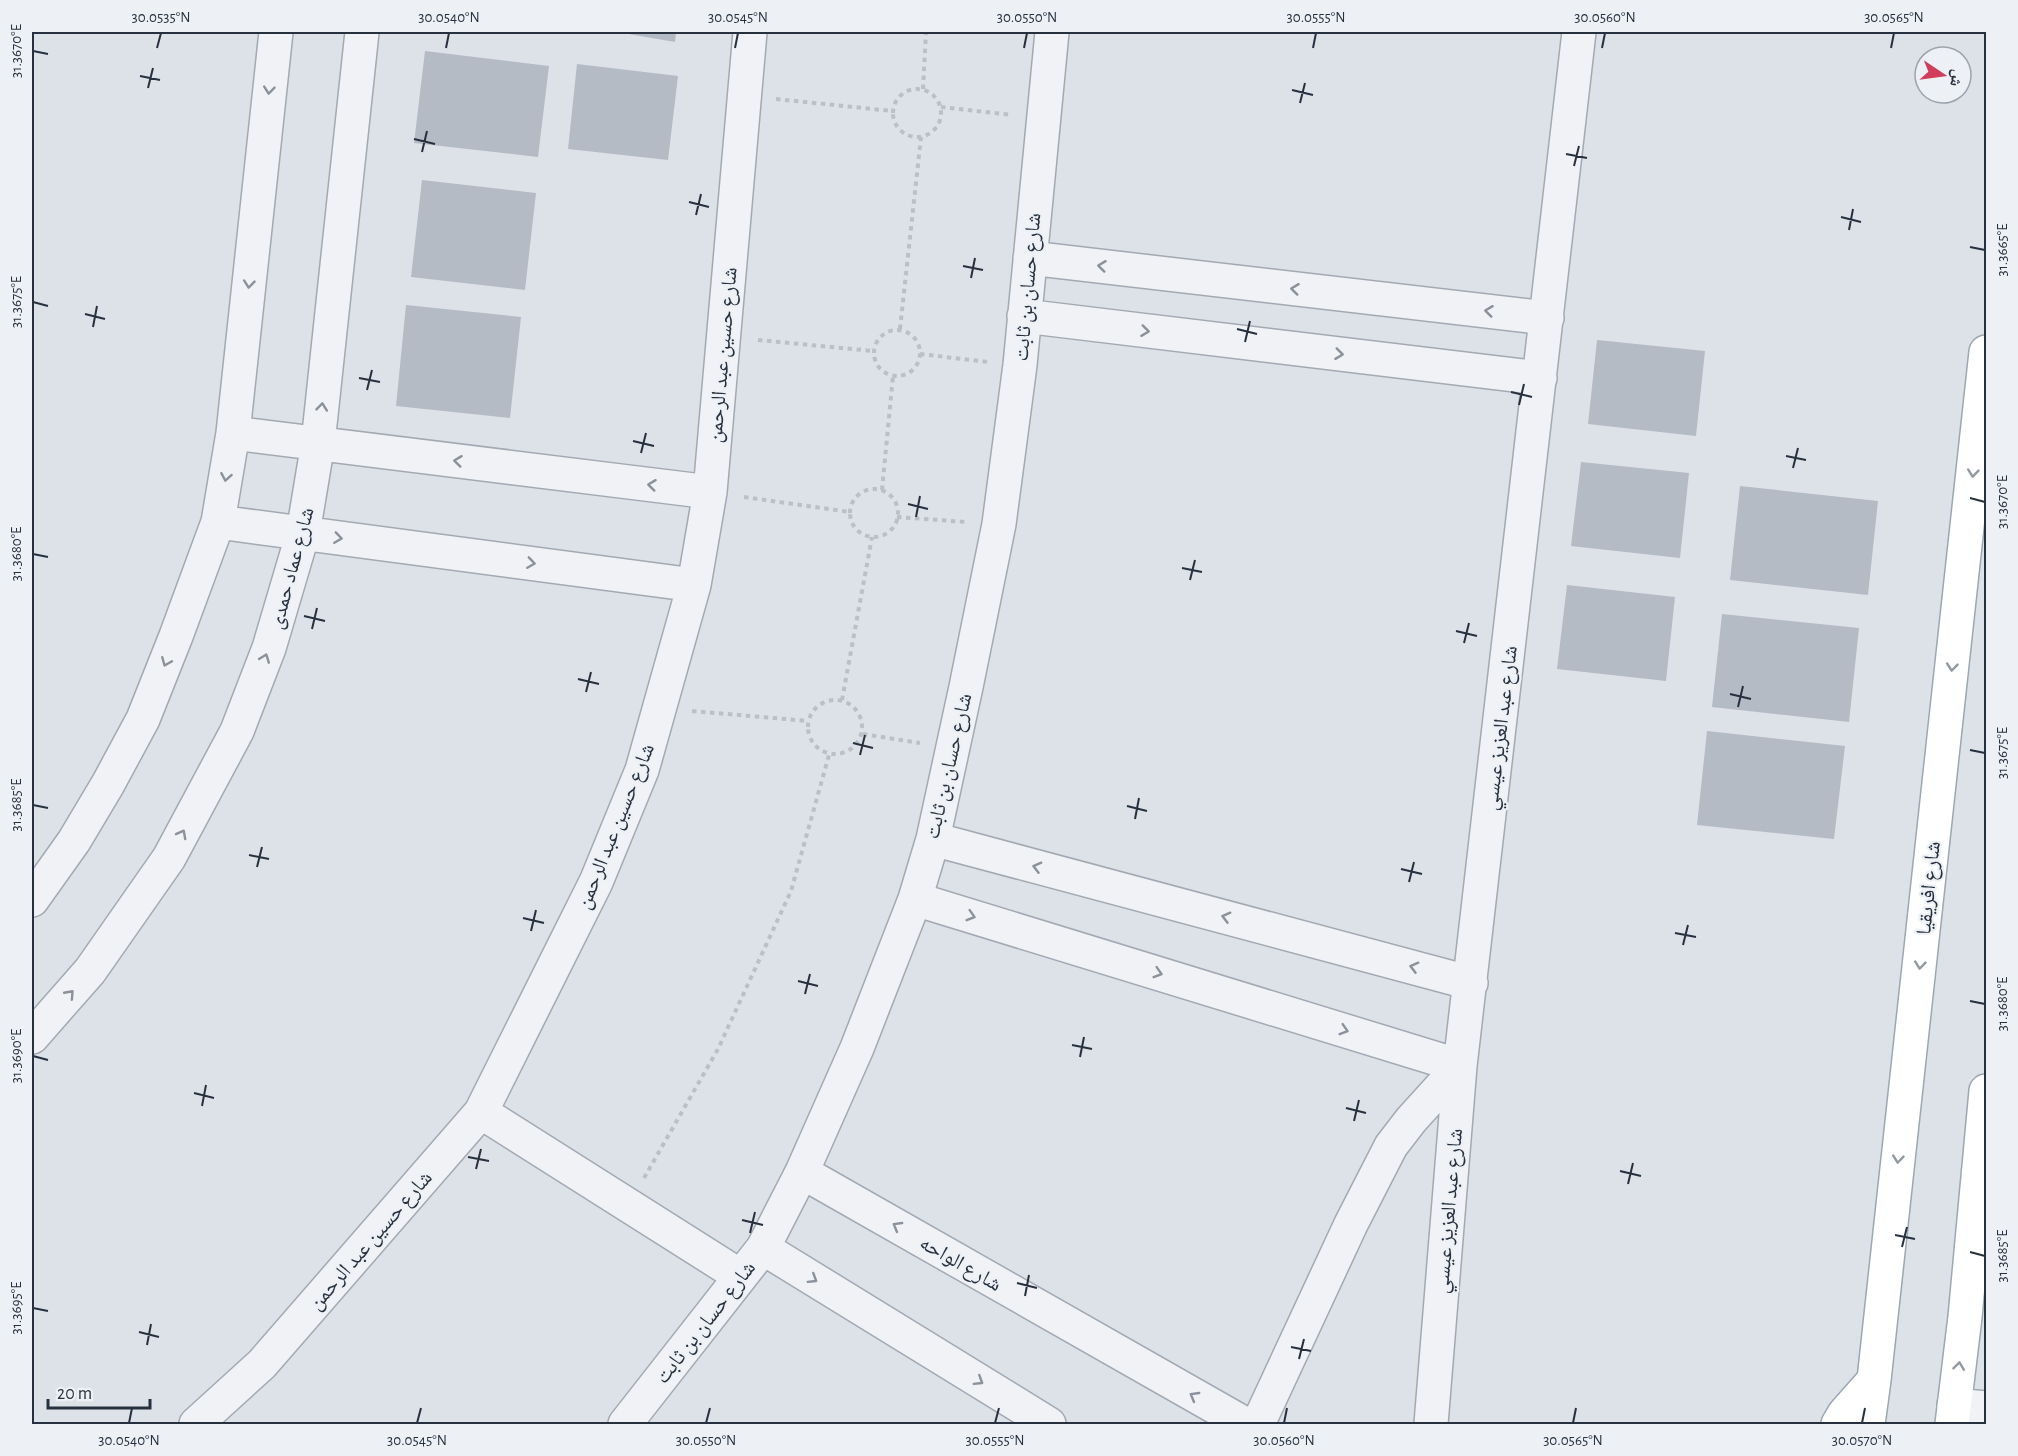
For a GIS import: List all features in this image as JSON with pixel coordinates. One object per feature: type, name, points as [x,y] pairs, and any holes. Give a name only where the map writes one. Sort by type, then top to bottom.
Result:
[{"type":"main road","name":"شارع افريقيا","points":[[1868,1425],[1986,352]]},
{"type":"main road","points":[[1959,1419],[1976,1305],[1986,1091]]},
{"type":"main road","points":[[1838,1425],[1844,1414],[1874,1380]]},
{"type":"street","points":[[32,900],[74,840],[143,719],[218,522],[234,433],[276,32]]},
{"type":"street","name":"شارع عماد حمدى","points":[[32,1037],[90,971],[169,858],[237,731],[269,648],[303,533],[318,443],[362,32]]},
{"type":"street","name":"شارع حسين عبد الرحمن","points":[[196,1425],[262,1364],[481,1112],[596,882],[642,770],[694,585],[710,492],[750,32]]},
{"type":"street","name":"شارع حسان بن ثابت","points":[[625,1425],[763,1248],[802,1172],[857,1048],[915,898],[933,839],[999,524],[1020,365],[1052,32]]},
{"type":"street","name":"شارع عبد العزيز عيسي","points":[[1431,1425],[1460,1066],[1580,32]]},
{"type":"street","points":[[1030,258],[1547,318]]},
{"type":"street","points":[[1024,316],[1540,378]]},
{"type":"street","points":[[234,433],[710,492]]},
{"type":"street","points":[[218,522],[694,585]]},
{"type":"street","points":[[933,839],[1471,982]]},
{"type":"street","points":[[915,898],[1460,1066],[1411,1120],[1391,1146],[1351,1224],[1258,1425]]},
{"type":"street","points":[[481,1112],[740,1276]]},
{"type":"street","name":"شارع الواحه","points":[[802,1172],[1245,1425]]},
{"type":"street","points":[[763,1248],[1050,1425]]},
{"type":"street","points":[[1959,1419],[1986,1408]]},
{"type":"path","points":[[923,89],[926,32]]},
{"type":"path","points":[[913,88],[932,93],[938,99],[941,107],[941,120],[933,132],[921,137],[910,137],[900,131],[894,122],[892,111],[896,100],[903,92],[913,88]]},
{"type":"path","points":[[745,96],[892,111]]},
{"type":"path","points":[[941,107],[1043,119]]},
{"type":"path","points":[[900,329],[921,137]]},
{"type":"path","points":[[900,329],[915,338],[920,354],[918,363],[912,371],[893,376],[878,367],[873,351],[882,334],[900,329]]},
{"type":"path","points":[[724,337],[873,351]]},
{"type":"path","points":[[920,354],[1020,365]]},
{"type":"path","points":[[882,490],[893,376]]},
{"type":"path","points":[[882,490],[891,496],[897,506],[894,526],[881,536],[863,535],[852,521],[850,512],[852,503],[865,491],[882,490]]},
{"type":"path","points":[[710,492],[850,512]]},
{"type":"path","points":[[897,518],[999,524]]},
{"type":"path","points":[[842,700],[872,537]]},
{"type":"path","points":[[831,700],[842,700],[851,704],[859,712],[863,723],[863,734],[858,744],[850,751],[840,755],[830,754],[819,750],[812,742],[808,732],[808,721],[813,711],[821,704],[831,700]]},
{"type":"path","points":[[659,708],[808,721]]},
{"type":"path","points":[[863,734],[953,748]]},
{"type":"path","points":[[628,1205],[718,1048],[791,891],[830,754]]},
{"type":"building","points":[[617,32],[676,32],[675,42]]},
{"type":"building","points":[[425,51],[549,66],[538,157],[414,143]]},
{"type":"building","points":[[577,64],[678,76],[668,160],[568,149]]},
{"type":"building","points":[[422,180],[536,193],[525,290],[411,277]]},
{"type":"building","points":[[406,305],[521,317],[510,418],[396,406]]},
{"type":"building","points":[[1597,340],[1705,351],[1696,436],[1588,424]]},
{"type":"building","points":[[1581,462],[1689,473],[1680,558],[1571,546]]},
{"type":"building","points":[[1740,486],[1878,501],[1868,595],[1730,580]]},
{"type":"building","points":[[1567,585],[1675,597],[1666,681],[1557,669]]},
{"type":"building","points":[[1722,614],[1859,628],[1849,722],[1712,707]]},
{"type":"building","points":[[1707,731],[1845,746],[1834,839],[1697,825]]}]
